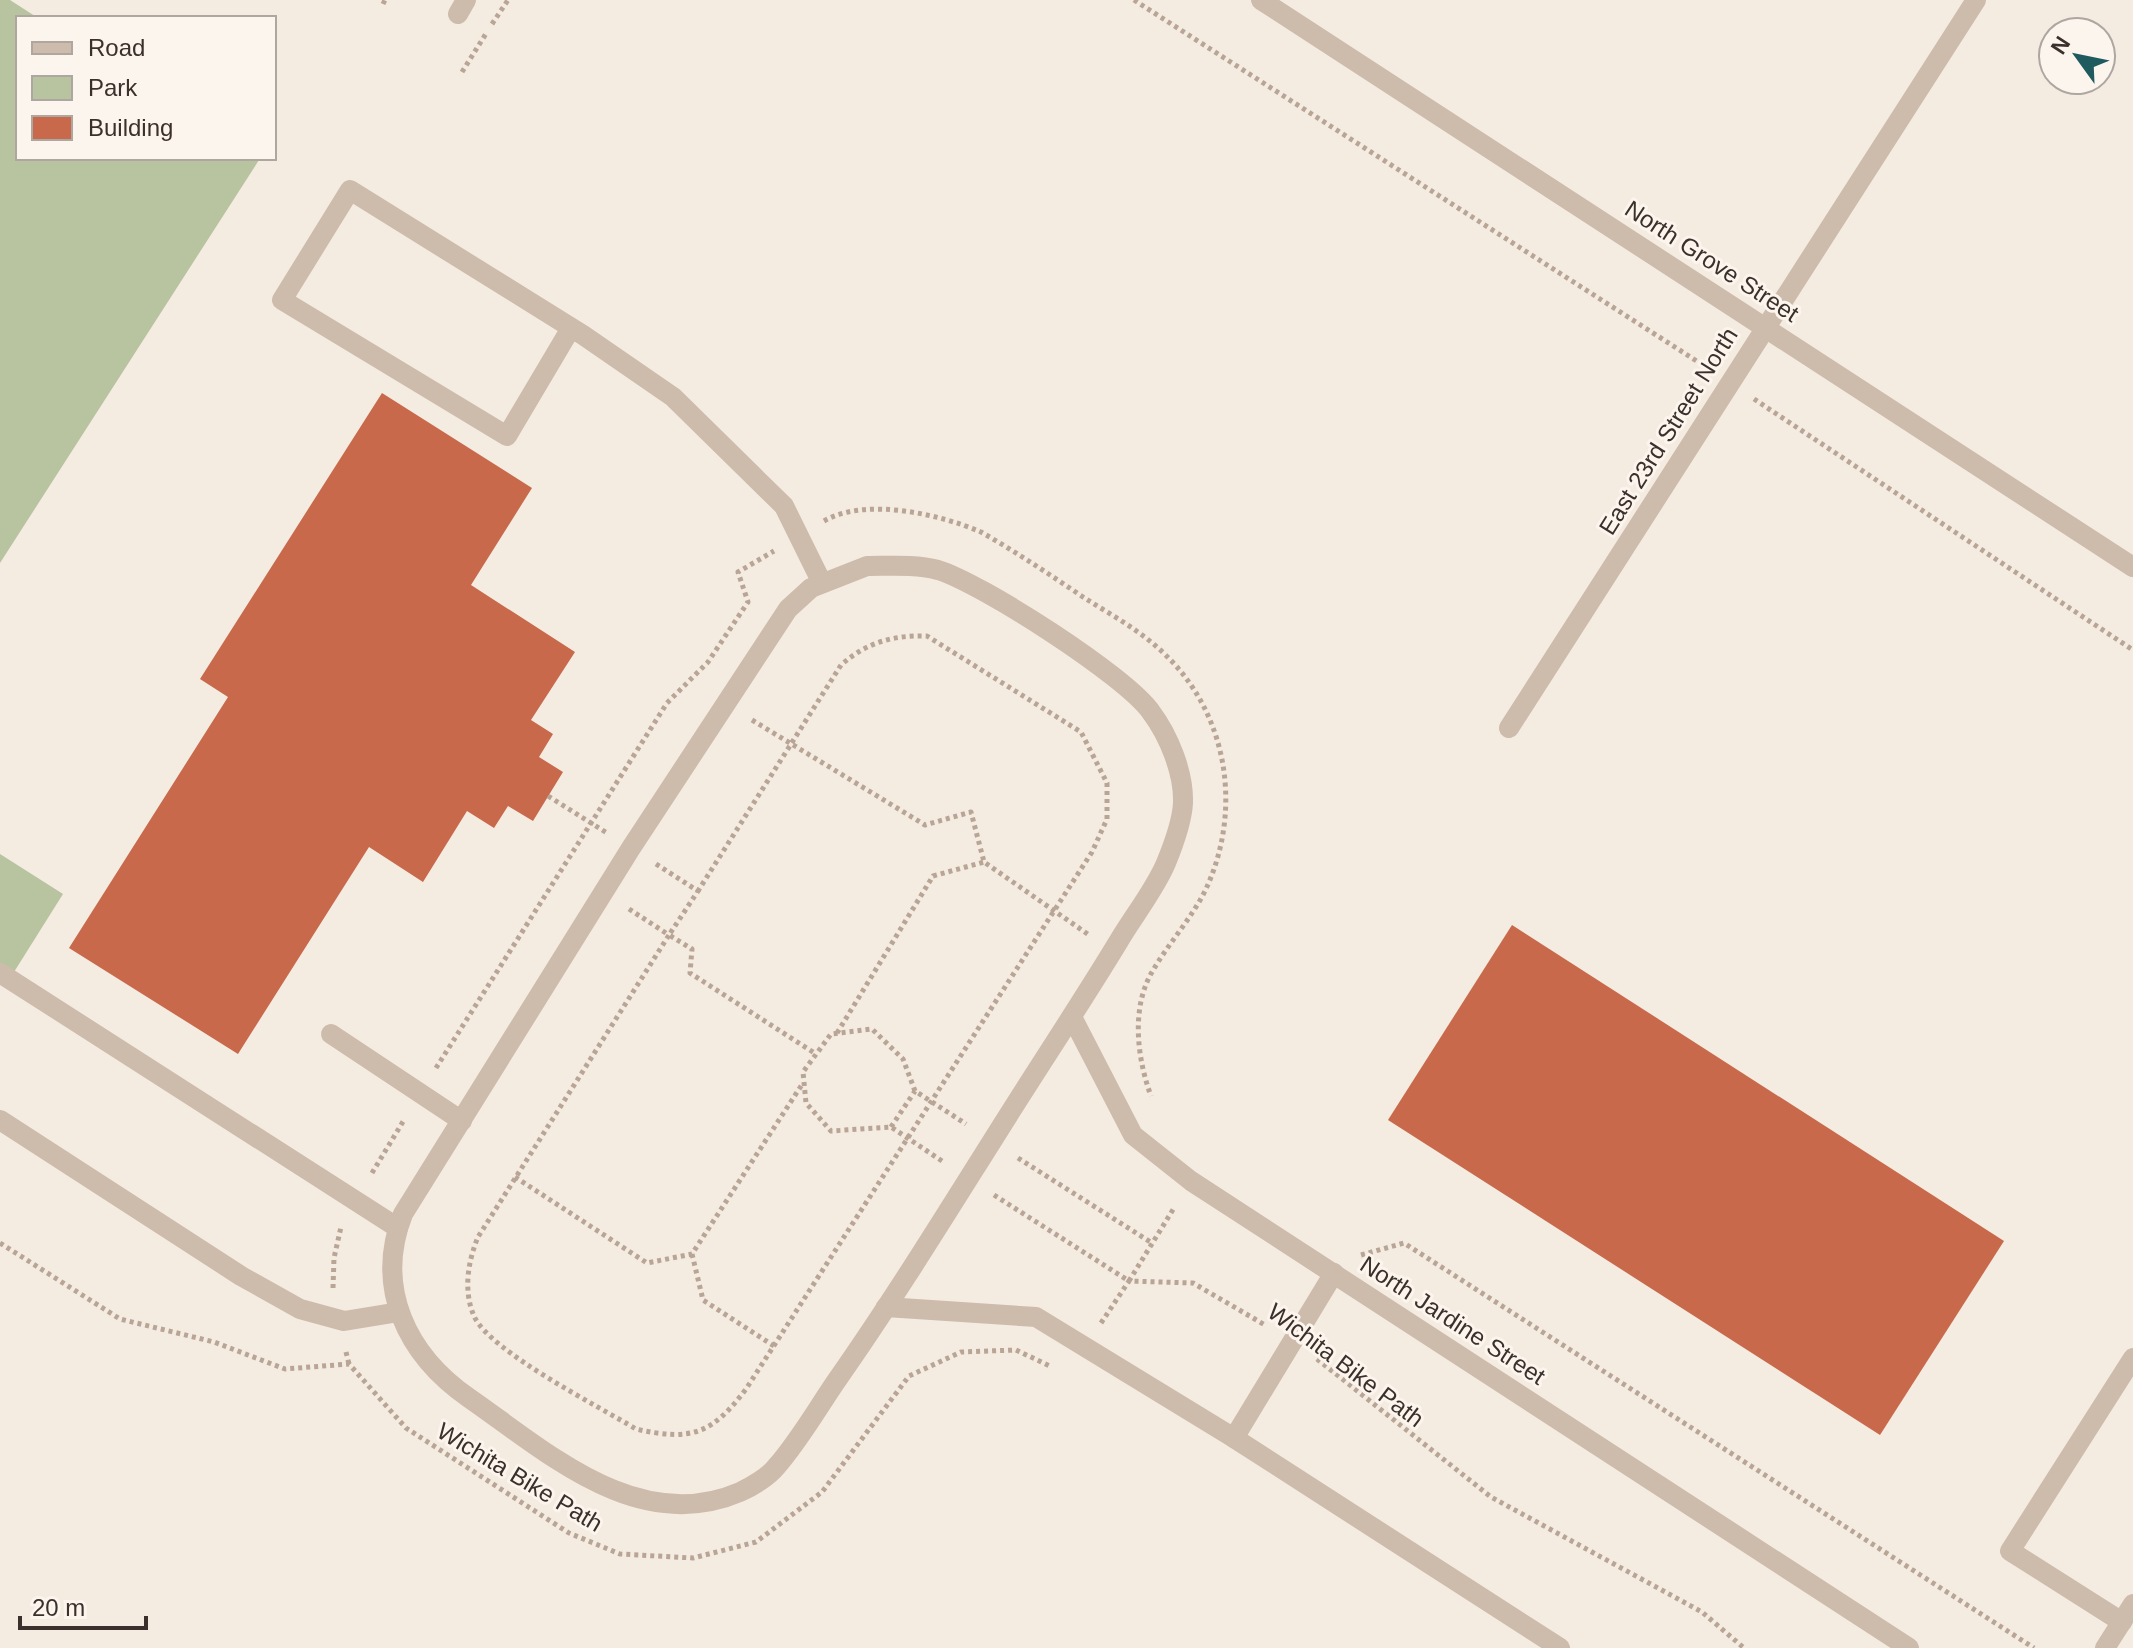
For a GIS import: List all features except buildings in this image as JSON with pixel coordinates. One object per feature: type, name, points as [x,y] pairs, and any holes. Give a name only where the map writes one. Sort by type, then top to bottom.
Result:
[{"type":"street","name":"North Grove Street","points":[[1261,0],[2133,567]]},
{"type":"street","name":"East 23rd Street North","points":[[1509,728],[1976,0]]},
{"type":"street","points":[[571,328],[507,436],[282,300],[350,190],[571,328],[673,397],[784,506],[822,583]]},
{"type":"street","points":[[867,566],[921,566],[945,572],[991,596],[1115,676],[1151,711],[1176,760],[1183,803],[1165,866],[1113,951],[886,1307],[774,1471],[741,1492],[669,1506],[638,1500],[584,1477],[458,1390],[418,1353],[399,1312],[391,1266],[398,1228],[631,848],[726,705],[788,609],[822,583],[867,566]]},
{"type":"street","points":[[0,973],[398,1228]]},
{"type":"street","points":[[1072,1017],[1133,1135],[1191,1181],[1334,1273]]},
{"type":"street","points":[[331,1034],[462,1121]]},
{"type":"street","points":[[0,1120],[241,1276],[300,1309],[339,1320],[399,1312]]},
{"type":"street","name":"North Jardine Street","points":[[1234,1438],[1334,1273],[1909,1648]]},
{"type":"street","points":[[886,1307],[1036,1317],[1234,1438],[1560,1648]]},
{"type":"street","points":[[2105,1648],[2128,1613],[2010,1551],[2133,1358]]},
{"type":"path","points":[[1134,0],[1729,382],[2133,650]]},
{"type":"path","points":[[0,1243],[120,1319],[214,1342],[285,1369],[349,1364],[333,1289],[337,1235],[355,1200],[667,703],[708,662],[748,602],[738,572],[837,514],[914,511],[952,519],[1011,549],[1157,646],[1199,694],[1215,729],[1225,774],[1224,842],[1204,892],[1150,976],[1139,1020],[1140,1058],[1157,1106]]},
{"type":"path","points":[[901,636],[927,636],[1036,701],[1081,732],[1107,783],[1107,819],[1092,852],[746,1389],[713,1427],[662,1435],[636,1429],[493,1342],[474,1316],[468,1285],[469,1258],[478,1237],[515,1177],[791,744],[841,665],[861,648],[901,636]]},
{"type":"path","points":[[687,682],[925,825],[971,812],[984,862],[1150,976]]},
{"type":"path","points":[[548,796],[698,891]]},
{"type":"path","points":[[837,1033],[933,876],[984,862]]},
{"type":"path","points":[[624,906],[692,949],[690,973],[816,1054]]},
{"type":"path","points":[[515,1177],[647,1263],[692,1254],[804,1082]]},
{"type":"path","points":[[891,1127],[915,1091]]},
{"type":"path","points":[[1129,1281],[1191,1181]]},
{"type":"path","points":[[1354,1257],[1404,1243],[2034,1648]]},
{"type":"path","points":[[692,1254],[703,1300],[774,1346]]},
{"type":"path","name":"Wichita Bike Path","points":[[349,1364],[406,1428],[569,1533],[620,1554],[693,1558],[756,1542],[822,1492],[909,1376],[961,1352],[1016,1350],[1066,1374],[1129,1281],[1193,1283],[1292,1342],[1491,1497],[1702,1612],[1744,1648]]},
{"type":"green space","points":[[0,0],[10,0],[35,16],[16,16],[16,160],[259,160],[0,563]]},
{"type":"green space","points":[[0,854],[63,894],[14,972],[0,963]]}]
